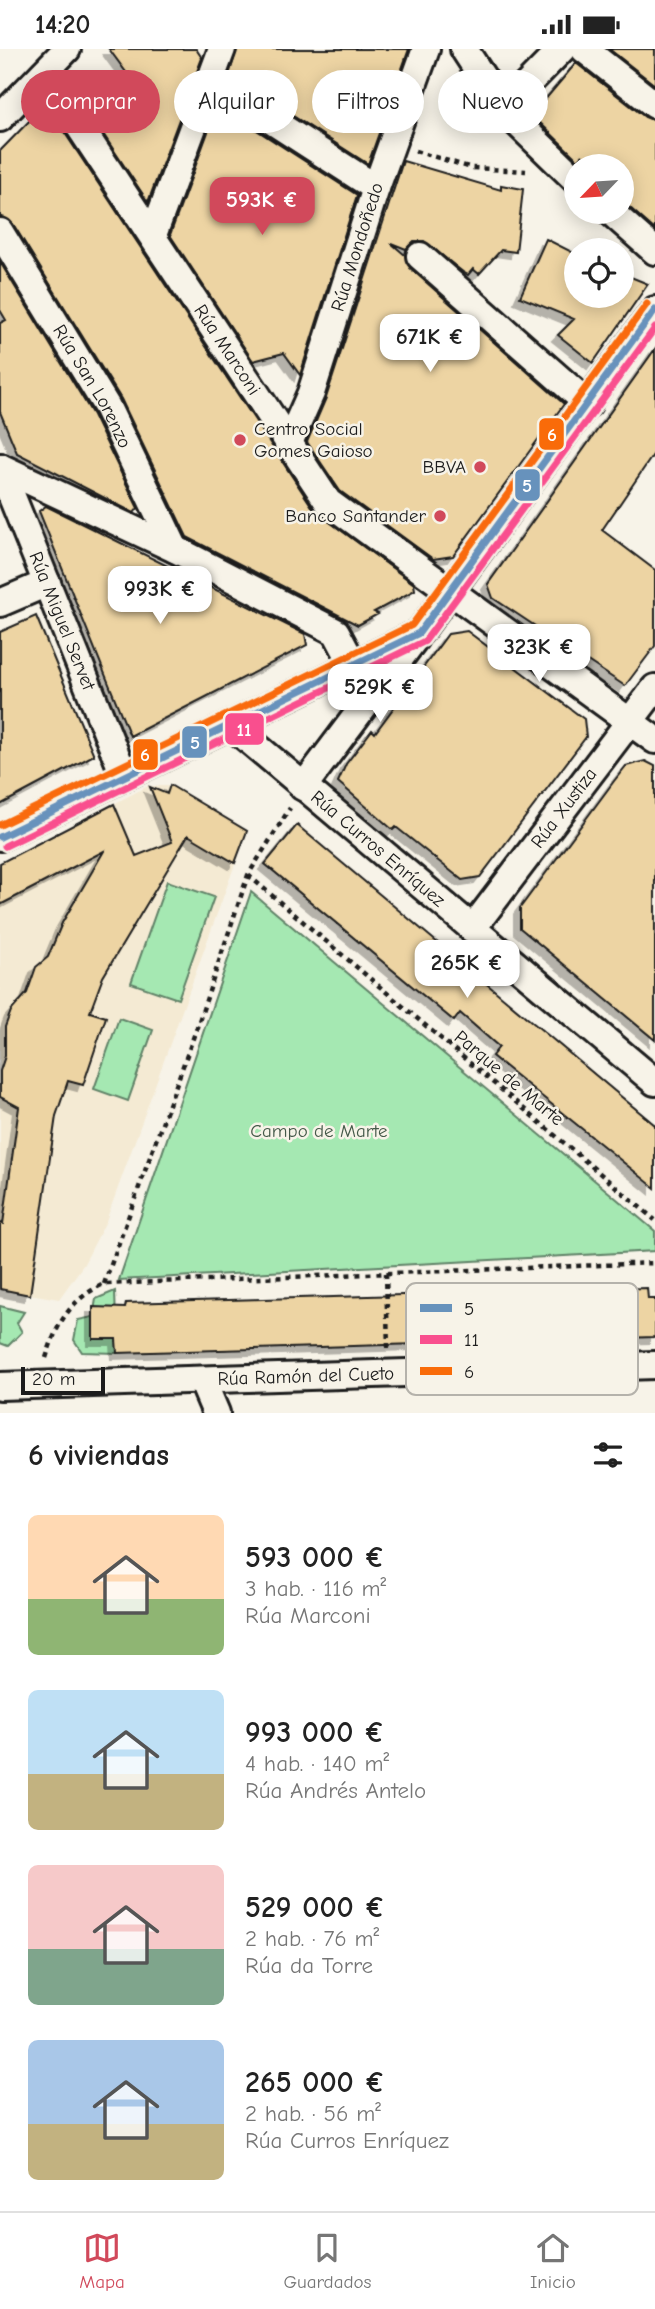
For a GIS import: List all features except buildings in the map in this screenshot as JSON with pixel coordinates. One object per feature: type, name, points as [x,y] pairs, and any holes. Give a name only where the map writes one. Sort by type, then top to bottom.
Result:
[{"type":"street","points":[[47,70],[67,49]]},
{"type":"street","points":[[153,235],[222,49]]},
{"type":"street","name":"Rúa Mondoñedo","points":[[288,445],[311,394],[376,188],[426,49]]},
{"type":"street","points":[[464,49],[478,70]]},
{"type":"street","points":[[541,70],[562,49]]},
{"type":"street","points":[[584,49],[655,105]]},
{"type":"street","points":[[0,118],[21,97]]},
{"type":"street","name":"Rúa Marconi","points":[[84,133],[328,502],[655,740]]},
{"type":"street","points":[[291,133],[376,188]]},
{"type":"street","points":[[527,133],[564,169]]},
{"type":"street","points":[[625,224],[655,251]]},
{"type":"street","name":"Rúa San Lorenzo","points":[[0,232],[107,407],[175,549]]},
{"type":"street","points":[[420,255],[588,404]]},
{"type":"street","points":[[303,787],[588,404],[648,340],[655,310]]},
{"type":"street","points":[[0,467],[175,549],[336,632],[354,666]]},
{"type":"street","name":"Rúa Miguel Servet","points":[[0,467],[124,775]]},
{"type":"street","points":[[0,603],[47,583]]},
{"type":"street","points":[[0,837],[419,633]]},
{"type":"street","name":"Rúa Xustiza","points":[[472,929],[655,688]]},
{"type":"street","name":"Rúa Curros Enríquez","points":[[230,725],[655,1082]]},
{"type":"street","name":"Rúa Ramón del Cueto","points":[[0,1386],[406,1373]]},
{"type":"street","points":[[202,1380],[216,1413]]},
{"type":"path","points":[[392,144],[472,168],[564,174]]},
{"type":"path","points":[[104,1284],[196,1030],[248,875],[303,787]]},
{"type":"path","name":"Parque de Marte","points":[[248,875],[655,1220]]},
{"type":"path","points":[[37,1385],[57,1324],[90,1291],[104,1284],[655,1263]]},
{"type":"path","points":[[386,1273],[389,1374]]},
{"type":"shaded area","points":[[148,786],[170,786],[247,831],[106,1221],[84,1264],[59,1299],[0,1289],[0,863]]},
{"type":"green space","points":[[167,881],[214,897],[178,999],[131,983]]},
{"type":"green space","name":"Campo de Marte","points":[[251,892],[655,1231],[655,1251],[119,1280]]},
{"type":"green space","points":[[119,1018],[153,1030],[128,1101],[94,1089]]},
{"type":"green space","points":[[115,1291],[117,1353],[82,1352],[74,1340],[78,1320],[93,1317],[96,1299]]},
{"type":"green space","points":[[0,1306],[24,1312],[17,1323],[22,1332],[8,1346],[0,1343]]},
{"type":"transit line","name":"6","points":[[0,825],[412,625],[647,304]]},
{"type":"transit line","name":"5","points":[[0,837],[419,633],[655,310]]},
{"type":"transit line","name":"11","points":[[5,846],[425,641],[655,328]]},
{"type":"place","name":"Centro Social Gomes Gaioso","points":[[240,440]]},
{"type":"place","name":"BBVA","points":[[480,467]]},
{"type":"place","name":"Banco Santander","points":[[440,516]]}]
